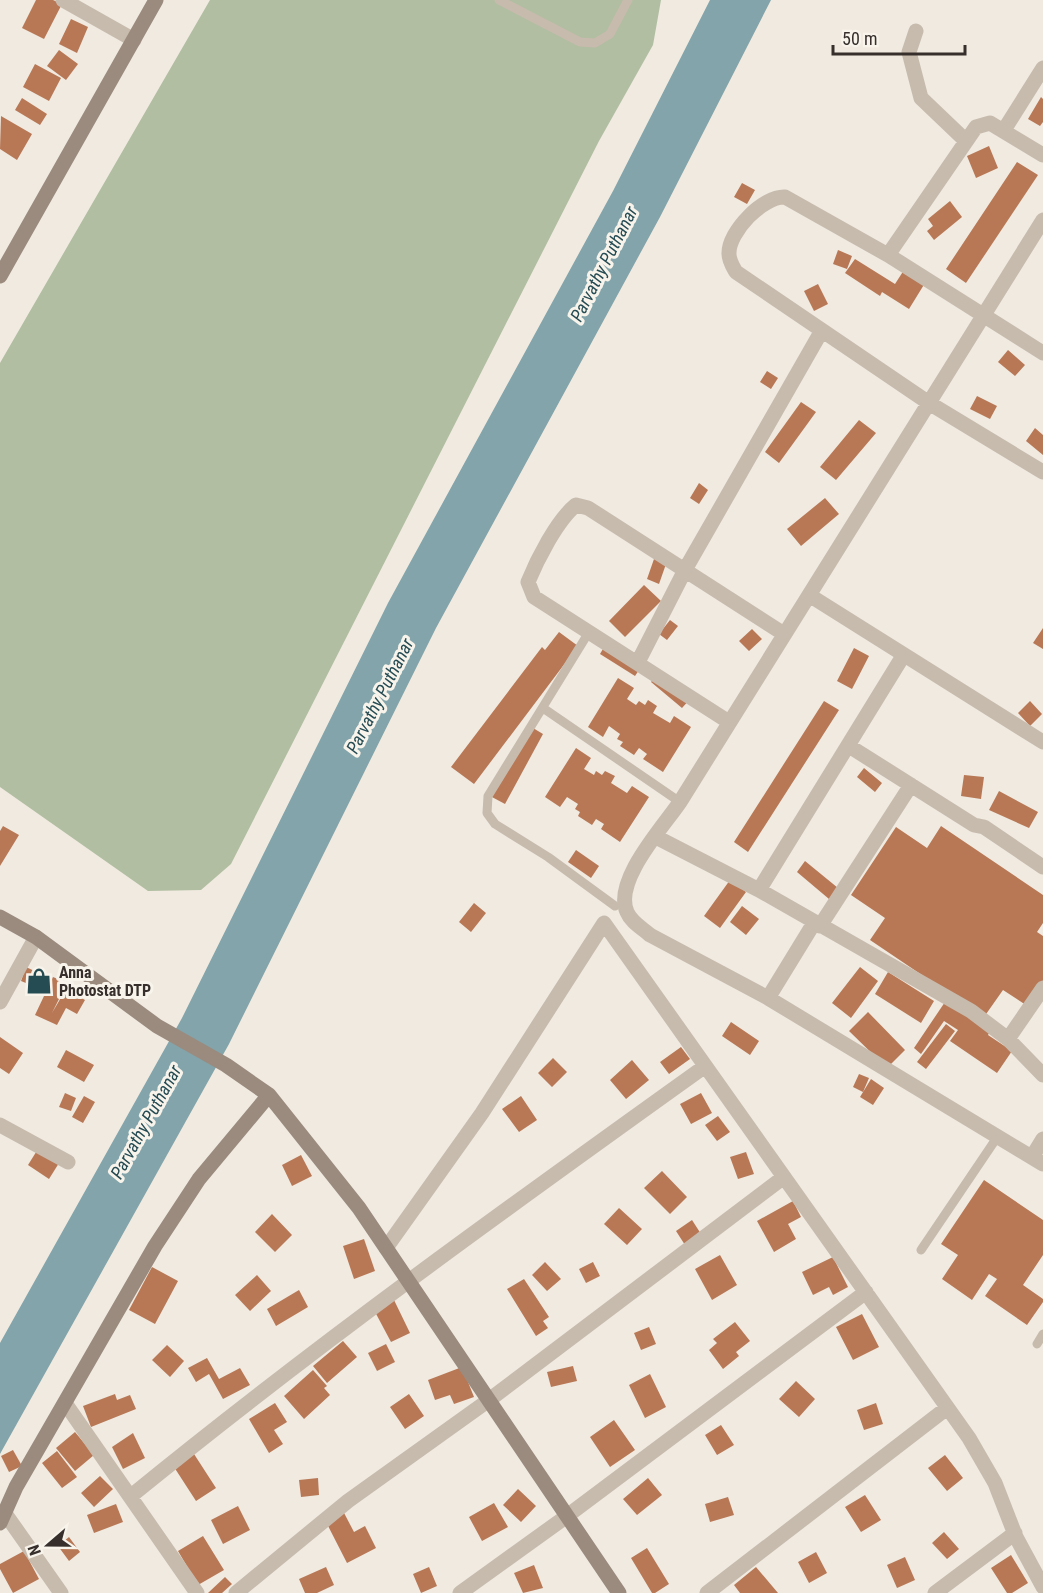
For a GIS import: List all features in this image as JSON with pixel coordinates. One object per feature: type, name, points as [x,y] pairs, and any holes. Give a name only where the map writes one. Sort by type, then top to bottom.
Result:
[{"type":"main road","points":[[1,274],[156,0]]},
{"type":"main road","points":[[0,917],[36,937],[157,1026],[226,1065],[269,1095],[359,1208],[619,1593]]},
{"type":"main road","points":[[2,1517],[16,1487],[168,1227],[199,1179],[269,1095]]},
{"type":"street","points":[[63,0],[134,40]]},
{"type":"street","points":[[916,31],[909,52],[921,98],[966,141]]},
{"type":"street","points":[[1004,130],[1043,68]]},
{"type":"street","points":[[888,255],[975,127],[983,123],[990,123],[1043,154]]},
{"type":"street","points":[[1043,353],[888,255],[785,197],[770,199],[754,210],[732,240],[729,255],[736,272],[821,332],[929,403],[1043,472]]},
{"type":"street","points":[[1043,220],[680,802],[630,874],[620,900],[635,923],[650,935],[768,998],[1037,1160],[1043,1139]]},
{"type":"street","points":[[638,662],[686,568],[821,332]]},
{"type":"street","points":[[729,722],[534,597],[528,582],[566,513],[576,506],[588,508],[686,568],[784,634]]},
{"type":"street","points":[[809,595],[1043,742]]},
{"type":"street","points":[[759,890],[903,656]]},
{"type":"street","points":[[849,746],[974,825],[984,826],[1043,867]]},
{"type":"street","points":[[768,998],[911,785]]},
{"type":"street","points":[[656,837],[759,890],[972,1011],[1008,1039],[1043,1075]]},
{"type":"street","points":[[386,1248],[482,1113],[604,924],[969,1438],[995,1484],[1015,1533],[1043,1587]]},
{"type":"street","points":[[0,1002],[36,937]]},
{"type":"street","points":[[1008,1039],[1043,988]]},
{"type":"street","points":[[131,1496],[225,1419],[408,1281],[704,1067]]},
{"type":"street","points":[[0,1125],[68,1162]]},
{"type":"street","points":[[236,1593],[348,1501],[489,1400],[784,1177]]},
{"type":"street","points":[[459,1593],[567,1516],[866,1292]]},
{"type":"street","points":[[65,1403],[197,1593]]},
{"type":"street","points":[[707,1593],[947,1408]]},
{"type":"street","points":[[2,1517],[61,1593]]},
{"type":"street","points":[[935,1593],[1015,1533]]},
{"type":"lane","points":[[499,0],[580,42],[595,43],[610,34],[628,0]]},
{"type":"lane","points":[[590,632],[488,796],[487,813],[495,824],[620,900]]},
{"type":"lane","points":[[543,708],[680,802]]},
{"type":"lane","points":[[921,1250],[998,1136]]},
{"type":"lane","points":[[1037,1344],[1043,1334]]},
{"type":"green space","points":[[210,0],[661,0],[653,45],[599,141],[231,864],[201,890],[148,891],[0,787],[0,363]]},
{"type":"water","name":"Parvathy Puthanar","points":[[710,0],[771,0],[660,217],[436,628],[229,1044],[0,1454],[0,1343],[182,1018],[388,603],[613,191]]},
{"type":"building","points":[[36,0],[53,0],[62,4],[44,39],[22,28]]},
{"type":"building","points":[[71,19],[88,27],[77,53],[59,44]]},
{"type":"building","points":[[59,50],[78,64],[66,80],[47,66]]},
{"type":"building","points":[[35,64],[61,78],[49,101],[23,87]]},
{"type":"building","points":[[1041,97],[1043,99],[1043,122],[1040,126],[1028,119]]},
{"type":"building","points":[[22,98],[47,114],[40,125],[15,110]]},
{"type":"building","points":[[1,116],[32,134],[17,160],[0,149]]},
{"type":"building","points":[[989,146],[998,168],[976,178],[967,156]]},
{"type":"building","points":[[1017,162],[1038,175],[966,283],[946,269]]},
{"type":"building","points":[[742,183],[755,190],[747,204],[734,197]]},
{"type":"building","points":[[950,201],[962,217],[934,240],[927,231],[933,226],[928,219]]},
{"type":"building","points":[[838,250],[852,256],[847,269],[833,264]]},
{"type":"building","points":[[855,259],[895,284],[904,270],[925,283],[909,309],[882,292],[880,296],[845,273]]},
{"type":"building","points":[[818,284],[828,304],[814,311],[804,291]]},
{"type":"building","points":[[1008,350],[1025,365],[1015,376],[998,362]]},
{"type":"building","points":[[767,371],[778,378],[771,389],[760,382]]},
{"type":"building","points":[[977,396],[997,406],[990,419],[970,409]]},
{"type":"building","points":[[801,402],[816,412],[779,463],[765,452]]},
{"type":"building","points":[[859,420],[876,433],[836,480],[820,467]]},
{"type":"building","points":[[1035,428],[1043,435],[1043,455],[1026,441]]},
{"type":"building","points":[[699,483],[708,490],[699,504],[690,498]]},
{"type":"building","points":[[825,498],[839,514],[801,546],[787,529]]},
{"type":"building","points":[[654,559],[666,564],[659,584],[647,579]]},
{"type":"building","points":[[644,585],[661,601],[625,637],[609,621]]},
{"type":"building","points":[[670,620],[678,626],[667,640],[659,634]]},
{"type":"building","points":[[1043,628],[1043,649],[1033,643]]},
{"type":"building","points":[[752,629],[762,639],[749,651],[739,641]]},
{"type":"building","points":[[559,632],[578,646],[474,784],[451,767],[542,647],[545,650]]},
{"type":"building","points":[[607,642],[643,664],[635,676],[600,654]]},
{"type":"building","points":[[854,648],[869,656],[852,689],[837,681]]},
{"type":"building","points":[[659,672],[691,698],[682,708],[651,682]]},
{"type":"building","points":[[618,678],[634,688],[627,699],[636,705],[639,701],[645,705],[648,700],[657,706],[653,713],[670,723],[674,716],[691,727],[663,772],[643,759],[647,754],[639,748],[634,755],[620,746],[623,742],[617,739],[620,734],[609,726],[603,737],[588,727]]},
{"type":"building","points":[[824,701],[839,710],[748,852],[734,842]]},
{"type":"building","points":[[1030,701],[1042,714],[1030,726],[1018,713]]},
{"type":"building","points":[[528,725],[543,734],[505,804],[490,796]]},
{"type":"building","points":[[576,748],[591,758],[584,769],[594,775],[596,771],[602,775],[605,771],[615,776],[611,783],[627,793],[632,786],[649,797],[620,842],[601,829],[604,824],[596,819],[592,825],[578,816],[580,812],[575,809],[578,804],[567,797],[560,807],[545,797]]},
{"type":"building","points":[[864,768],[882,783],[875,792],[857,777]]},
{"type":"building","points":[[964,775],[984,777],[981,799],[961,796]]},
{"type":"building","points":[[999,791],[1038,812],[1029,828],[989,810]]},
{"type":"building","points":[[3,826],[19,835],[0,866],[0,831]]},
{"type":"building","points":[[941,826],[1043,895],[1043,923],[1037,932],[1043,936],[1043,986],[1029,1007],[1003,990],[984,1017],[870,940],[885,918],[851,895],[896,827],[927,848]]},
{"type":"building","points":[[576,850],[599,866],[591,878],[568,862]]},
{"type":"building","points":[[805,861],[838,888],[829,899],[797,872]]},
{"type":"building","points":[[730,880],[746,892],[720,928],[704,916]]},
{"type":"building","points":[[474,903],[486,913],[471,932],[459,922]]},
{"type":"building","points":[[742,906],[759,919],[746,935],[730,922]]},
{"type":"building","points":[[26,967],[43,975],[38,988],[21,981]]},
{"type":"building","points":[[860,967],[878,981],[851,1018],[832,1003]]},
{"type":"building","points":[[888,972],[934,1001],[921,1023],[875,994]]},
{"type":"building","points":[[53,977],[67,983],[52,1013],[66,989],[85,1000],[77,1014],[66,1008],[57,1025],[35,1015]]},
{"type":"building","points":[[947,999],[991,1029],[988,1035],[1012,1051],[997,1073],[950,1041],[958,1030],[944,1021],[921,1054],[914,1048]]},
{"type":"building","points":[[868,1012],[905,1050],[887,1068],[849,1031]]},
{"type":"building","points":[[731,1022],[759,1041],[750,1055],[722,1036]]},
{"type":"building","points":[[946,1024],[955,1031],[926,1069],[917,1062]]},
{"type":"building","points":[[0,1037],[23,1053],[9,1074],[0,1068]]},
{"type":"building","points":[[681,1047],[690,1059],[669,1074],[660,1062]]},
{"type":"building","points":[[66,1050],[94,1065],[84,1082],[57,1067]]},
{"type":"building","points":[[553,1058],[567,1072],[552,1087],[538,1073]]},
{"type":"building","points":[[632,1060],[649,1080],[626,1099],[610,1080]]},
{"type":"building","points":[[859,1074],[869,1078],[863,1092],[853,1087]]},
{"type":"building","points":[[871,1079],[884,1088],[873,1105],[860,1097]]},
{"type":"building","points":[[65,1093],[76,1098],[71,1111],[59,1107]]},
{"type":"building","points":[[701,1093],[712,1113],[691,1124],[680,1104]]},
{"type":"building","points":[[84,1096],[95,1102],[83,1123],[72,1117]]},
{"type":"building","points":[[521,1096],[537,1120],[519,1132],[502,1109]]},
{"type":"building","points":[[718,1116],[730,1132],[717,1141],[705,1125]]},
{"type":"building","points":[[38,1149],[59,1163],[49,1179],[28,1165]]},
{"type":"building","points":[[746,1152],[754,1174],[738,1179],[730,1157]]},
{"type":"building","points":[[301,1155],[312,1176],[292,1186],[282,1165]]},
{"type":"building","points":[[662,1171],[687,1197],[670,1214],[644,1188]]},
{"type":"building","points":[[984,1180],[1043,1220],[1043,1255],[1023,1285],[1043,1299],[1043,1302],[1027,1325],[985,1296],[997,1279],[989,1274],[972,1300],[942,1279],[958,1255],[941,1244]]},
{"type":"building","points":[[793,1201],[801,1217],[788,1224],[796,1239],[774,1252],[757,1221]]},
{"type":"building","points":[[619,1208],[642,1229],[627,1245],[604,1224]]},
{"type":"building","points":[[272,1214],[292,1235],[275,1252],[255,1232]]},
{"type":"building","points":[[692,1220],[701,1234],[685,1245],[676,1231]]},
{"type":"building","points":[[364,1239],[375,1271],[354,1279],[343,1246]]},
{"type":"building","points":[[720,1255],[737,1285],[712,1300],[695,1269]]},
{"type":"building","points":[[833,1257],[848,1287],[833,1295],[829,1287],[813,1295],[802,1272]]},
{"type":"building","points":[[545,1262],[561,1279],[547,1291],[532,1275]]},
{"type":"building","points":[[593,1262],[600,1276],[586,1283],[579,1269]]},
{"type":"building","points":[[152,1267],[178,1281],[155,1324],[129,1310]]},
{"type":"building","points":[[257,1275],[271,1291],[250,1311],[235,1295]]},
{"type":"building","points":[[524,1279],[549,1317],[543,1321],[548,1328],[536,1336],[507,1289]]},
{"type":"building","points":[[299,1290],[308,1307],[276,1326],[267,1309]]},
{"type":"building","points":[[394,1300],[410,1333],[391,1342],[374,1310]]},
{"type":"building","points":[[862,1314],[879,1347],[853,1360],[836,1327]]},
{"type":"building","points":[[735,1322],[750,1341],[736,1352],[739,1356],[723,1369],[709,1350],[717,1343],[713,1339]]},
{"type":"building","points":[[649,1327],[656,1344],[641,1350],[634,1333]]},
{"type":"building","points":[[343,1341],[357,1357],[327,1383],[313,1366]]},
{"type":"building","points":[[386,1344],[395,1362],[377,1371],[368,1353]]},
{"type":"building","points":[[167,1345],[184,1361],[170,1377],[152,1360]]},
{"type":"building","points":[[207,1358],[219,1379],[240,1368],[250,1385],[223,1399],[209,1374],[196,1382],[188,1368]]},
{"type":"building","points":[[573,1366],[577,1381],[551,1387],[547,1372]]},
{"type":"building","points":[[462,1367],[474,1397],[454,1404],[450,1395],[435,1400],[428,1380]]},
{"type":"building","points":[[313,1370],[327,1386],[324,1388],[330,1395],[304,1419],[284,1396]]},
{"type":"building","points":[[650,1374],[666,1407],[645,1418],[629,1385]]},
{"type":"building","points":[[796,1381],[815,1399],[799,1417],[779,1399]]},
{"type":"building","points":[[115,1394],[117,1400],[130,1395],[136,1409],[91,1427],[83,1406]]},
{"type":"building","points":[[409,1394],[424,1416],[405,1429],[390,1407]]},
{"type":"building","points":[[275,1403],[287,1422],[274,1430],[283,1444],[269,1453],[249,1419]]},
{"type":"building","points":[[876,1403],[883,1424],[864,1430],[857,1410]]},
{"type":"building","points":[[614,1420],[635,1450],[610,1467],[590,1437]]},
{"type":"building","points":[[721,1425],[734,1445],[717,1455],[705,1435]]},
{"type":"building","points":[[75,1432],[94,1455],[75,1471],[56,1448]]},
{"type":"building","points":[[133,1433],[145,1458],[123,1469],[112,1447]]},
{"type":"building","points":[[13,1450],[22,1466],[9,1472],[1,1456]]},
{"type":"building","points":[[57,1451],[77,1477],[62,1488],[42,1463]]},
{"type":"building","points":[[194,1454],[216,1488],[196,1501],[174,1467]]},
{"type":"building","points":[[945,1455],[963,1478],[947,1491],[928,1468]]},
{"type":"building","points":[[100,1476],[113,1489],[94,1507],[81,1493]]},
{"type":"building","points":[[318,1478],[319,1495],[301,1497],[299,1480]]},
{"type":"building","points":[[648,1478],[662,1495],[637,1515],[623,1499]]},
{"type":"building","points":[[518,1489],[536,1506],[521,1522],[503,1505]]},
{"type":"building","points":[[865,1495],[881,1520],[861,1532],[845,1507]]},
{"type":"building","points":[[728,1497],[734,1515],[710,1522],[705,1504]]},
{"type":"building","points":[[494,1503],[508,1527],[482,1541],[469,1517]]},
{"type":"building","points":[[116,1504],[123,1522],[94,1533],[87,1515]]},
{"type":"building","points":[[238,1506],[250,1530],[223,1544],[211,1520]]},
{"type":"building","points":[[343,1511],[354,1532],[365,1526],[376,1548],[347,1563],[325,1520]]},
{"type":"building","points":[[944,1532],[959,1549],[947,1559],[932,1543]]},
{"type":"building","points":[[203,1536],[224,1570],[198,1585],[178,1551]]},
{"type":"building","points":[[69,1537],[80,1552],[69,1561],[58,1546]]},
{"type":"building","points":[[647,1548],[669,1584],[655,1593],[652,1593],[631,1558]]},
{"type":"building","points":[[24,1551],[39,1579],[13,1593],[0,1569],[0,1564]]},
{"type":"building","points":[[816,1552],[827,1573],[809,1583],[798,1562]]},
{"type":"building","points":[[1011,1555],[1028,1583],[1012,1593],[1007,1593],[991,1568]]},
{"type":"building","points":[[905,1557],[915,1580],[897,1588],[887,1565]]},
{"type":"building","points":[[534,1565],[543,1588],[523,1593],[514,1573]]},
{"type":"building","points":[[326,1567],[334,1585],[317,1593],[305,1593],[299,1579]]},
{"type":"building","points":[[429,1567],[437,1586],[421,1593],[413,1574]]},
{"type":"building","points":[[756,1567],[778,1593],[740,1593],[734,1585]]},
{"type":"building","points":[[225,1577],[232,1584],[222,1593],[208,1593]]},
{"type":"place","name":"Anna Photostat DTP","points":[[39,981]]}]
